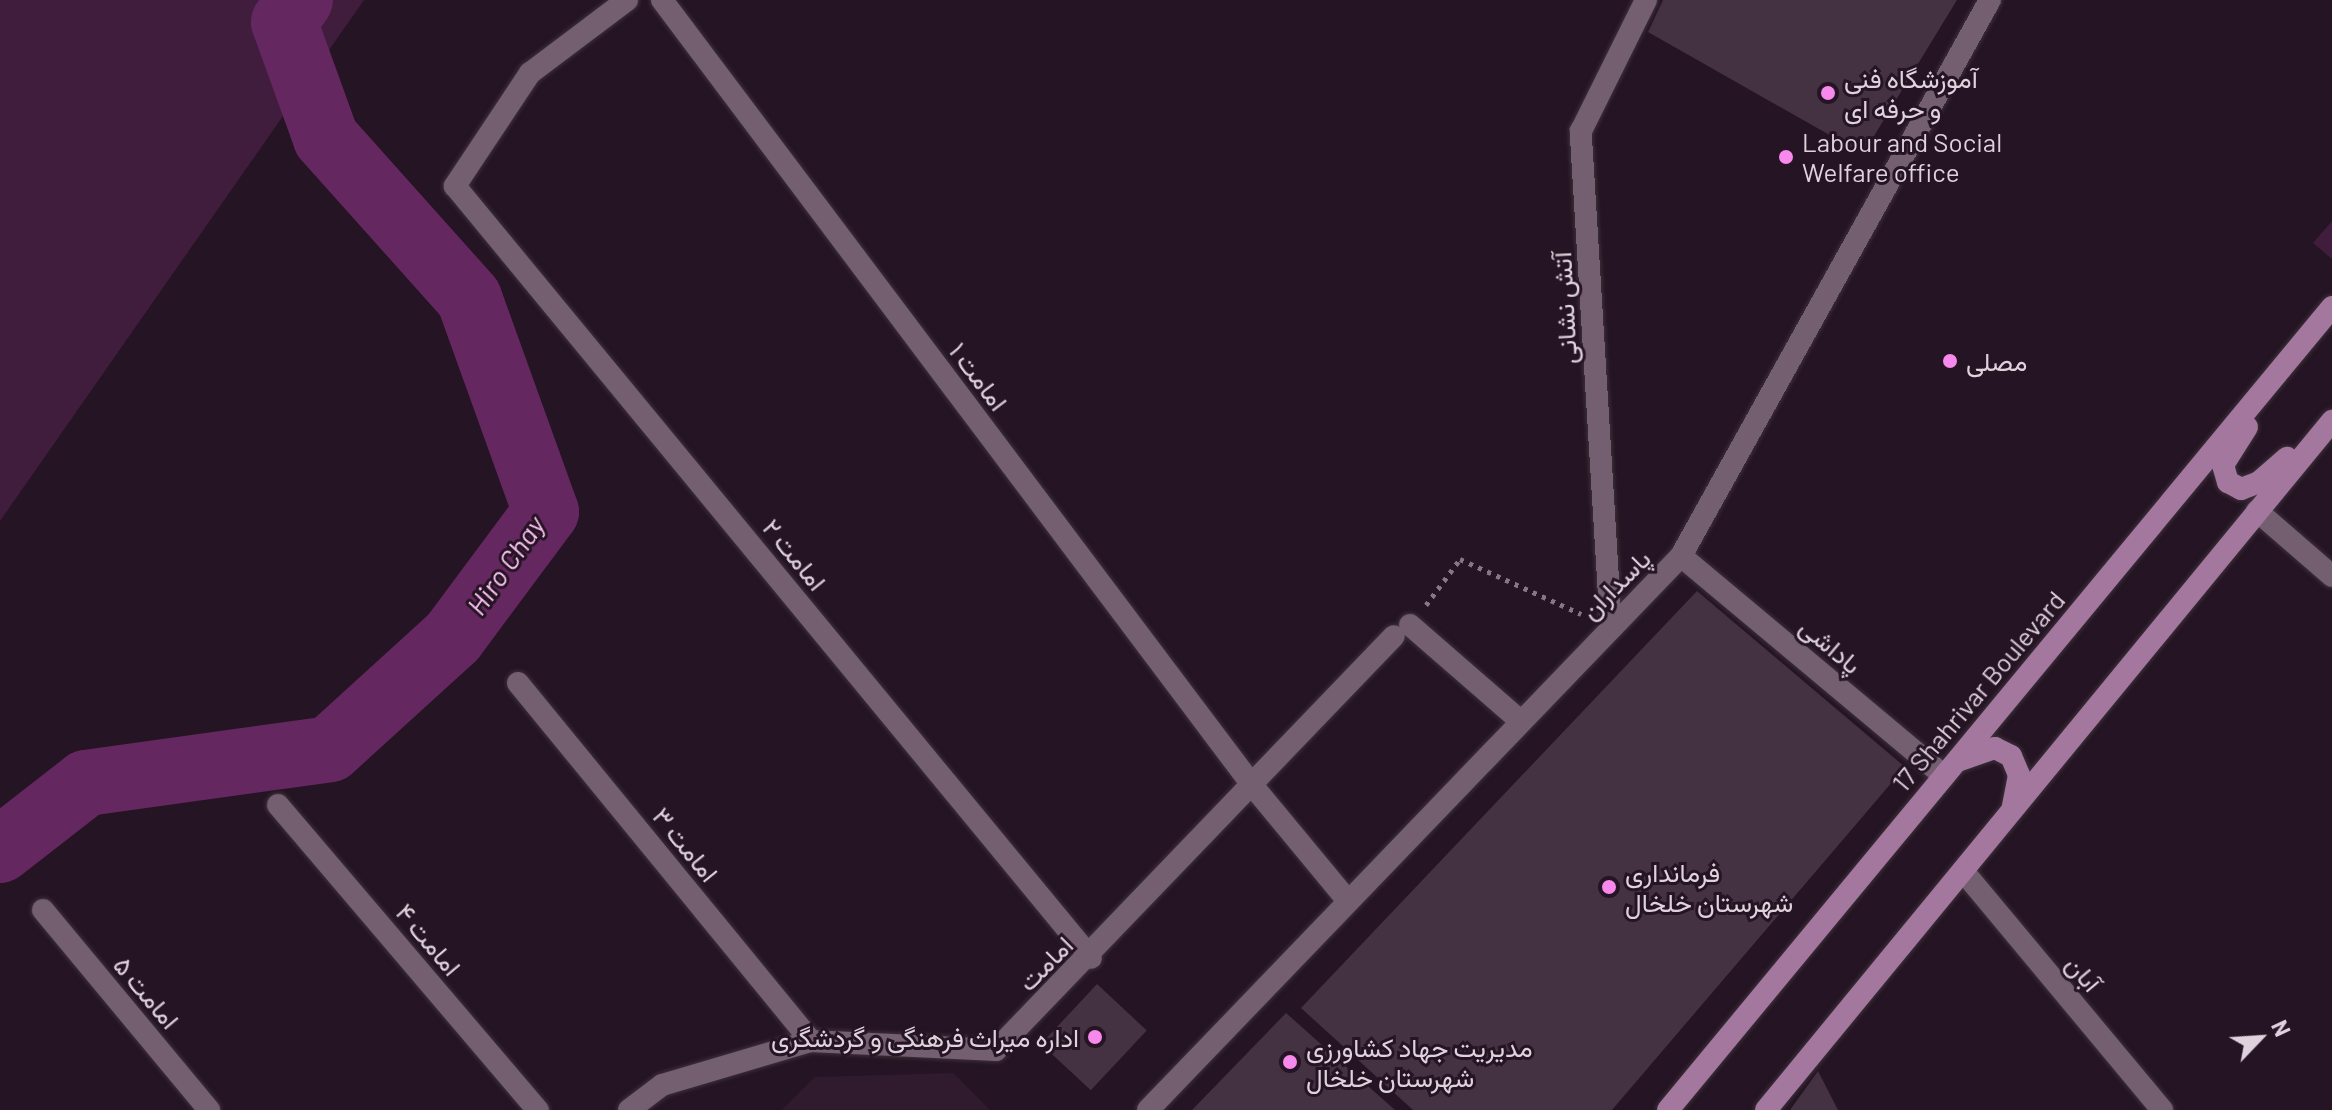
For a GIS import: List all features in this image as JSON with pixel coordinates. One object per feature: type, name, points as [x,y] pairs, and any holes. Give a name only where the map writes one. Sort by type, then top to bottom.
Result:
[{"type":"main road","name":"17 Shahrivar Boulevard","points":[[1668,1110],[2332,307]]},
{"type":"main road","points":[[2293,354],[2223,465],[2228,482],[2241,489],[2259,482],[2332,420]]},
{"type":"main road","points":[[1766,1110],[2332,420]]},
{"type":"main road","points":[[1949,770],[1995,748],[2011,756],[2019,775],[2012,812]]},
{"type":"street","name":"امامت ۲","points":[[627,0],[530,73],[455,186],[1091,958]]},
{"type":"street","name":"امامت ۱","points":[[662,0],[1252,785],[1348,901]]},
{"type":"street","name":"آتش نشانی","points":[[1611,628],[1581,131],[1646,0]]},
{"type":"street","name":"پاسداران","points":[[1148,1110],[1518,719],[1681,556],[1990,0]]},
{"type":"street","points":[[2257,511],[2332,576]]},
{"type":"street","name":"پاداشی","points":[[1681,556],[1949,770]]},
{"type":"street","name":"امامت","points":[[629,1110],[662,1085],[811,1041],[996,1050],[1091,958],[1402,630]]},
{"type":"street","points":[[1402,630],[1518,719]]},
{"type":"street","name":"امامت ۳","points":[[518,683],[811,1041]]},
{"type":"street","name":"امامت ۴","points":[[278,805],[538,1110]]},
{"type":"street","name":"آبان","points":[[1963,871],[2162,1110]]},
{"type":"street","name":"امامت ۵","points":[[43,910],[209,1110]]},
{"type":"path","points":[[1402,630],[1460,559],[1611,628]]},
{"type":"shaded area","points":[[0,0],[364,0],[0,521]]},
{"type":"shaded area","points":[[2332,221],[2332,259],[2313,243]]},
{"type":"shaded area","points":[[953,1073],[990,1110],[782,1110],[815,1077]]},
{"type":"building","name":"آموزشگاه فنی و حرفه ای","points":[[1663,0],[1957,0],[1863,154],[1648,32]]},
{"type":"building","name":"فرمانداری شهرستان خلخال","points":[[1697,591],[1905,767],[1612,1110],[1413,1110],[1301,1008]]},
{"type":"building","name":"اداره میراث فرهنگی و گردشگری","points":[[1097,984],[1147,1030],[1091,1090],[1041,1044]]},
{"type":"building","name":"مدیریت جهاد کشاورزی شهرستان خلخال","points":[[1286,1013],[1395,1110],[1192,1110]]},
{"type":"building","points":[[1818,1071],[1838,1110],[1790,1110]]},
{"type":"waterway","name":"Hiro Chay","points":[[0,850],[86,783],[330,749],[453,637],[546,512],[469,298],[326,138],[284,22],[300,0]]},
{"type":"place","name":"آموزشگاه فنی و حرفه ای","points":[[1828,93]]},
{"type":"place","name":"Labour and Social Welfare office","points":[[1786,157]]},
{"type":"place","name":"مصلی","points":[[1950,361]]},
{"type":"place","name":"فرمانداری شهرستان خلخال","points":[[1609,887]]},
{"type":"place","name":"اداره میراث فرهنگی و گردشگری","points":[[1095,1037]]},
{"type":"place","name":"مدیریت جهاد کشاورزی شهرستان خلخال","points":[[1290,1062]]}]
